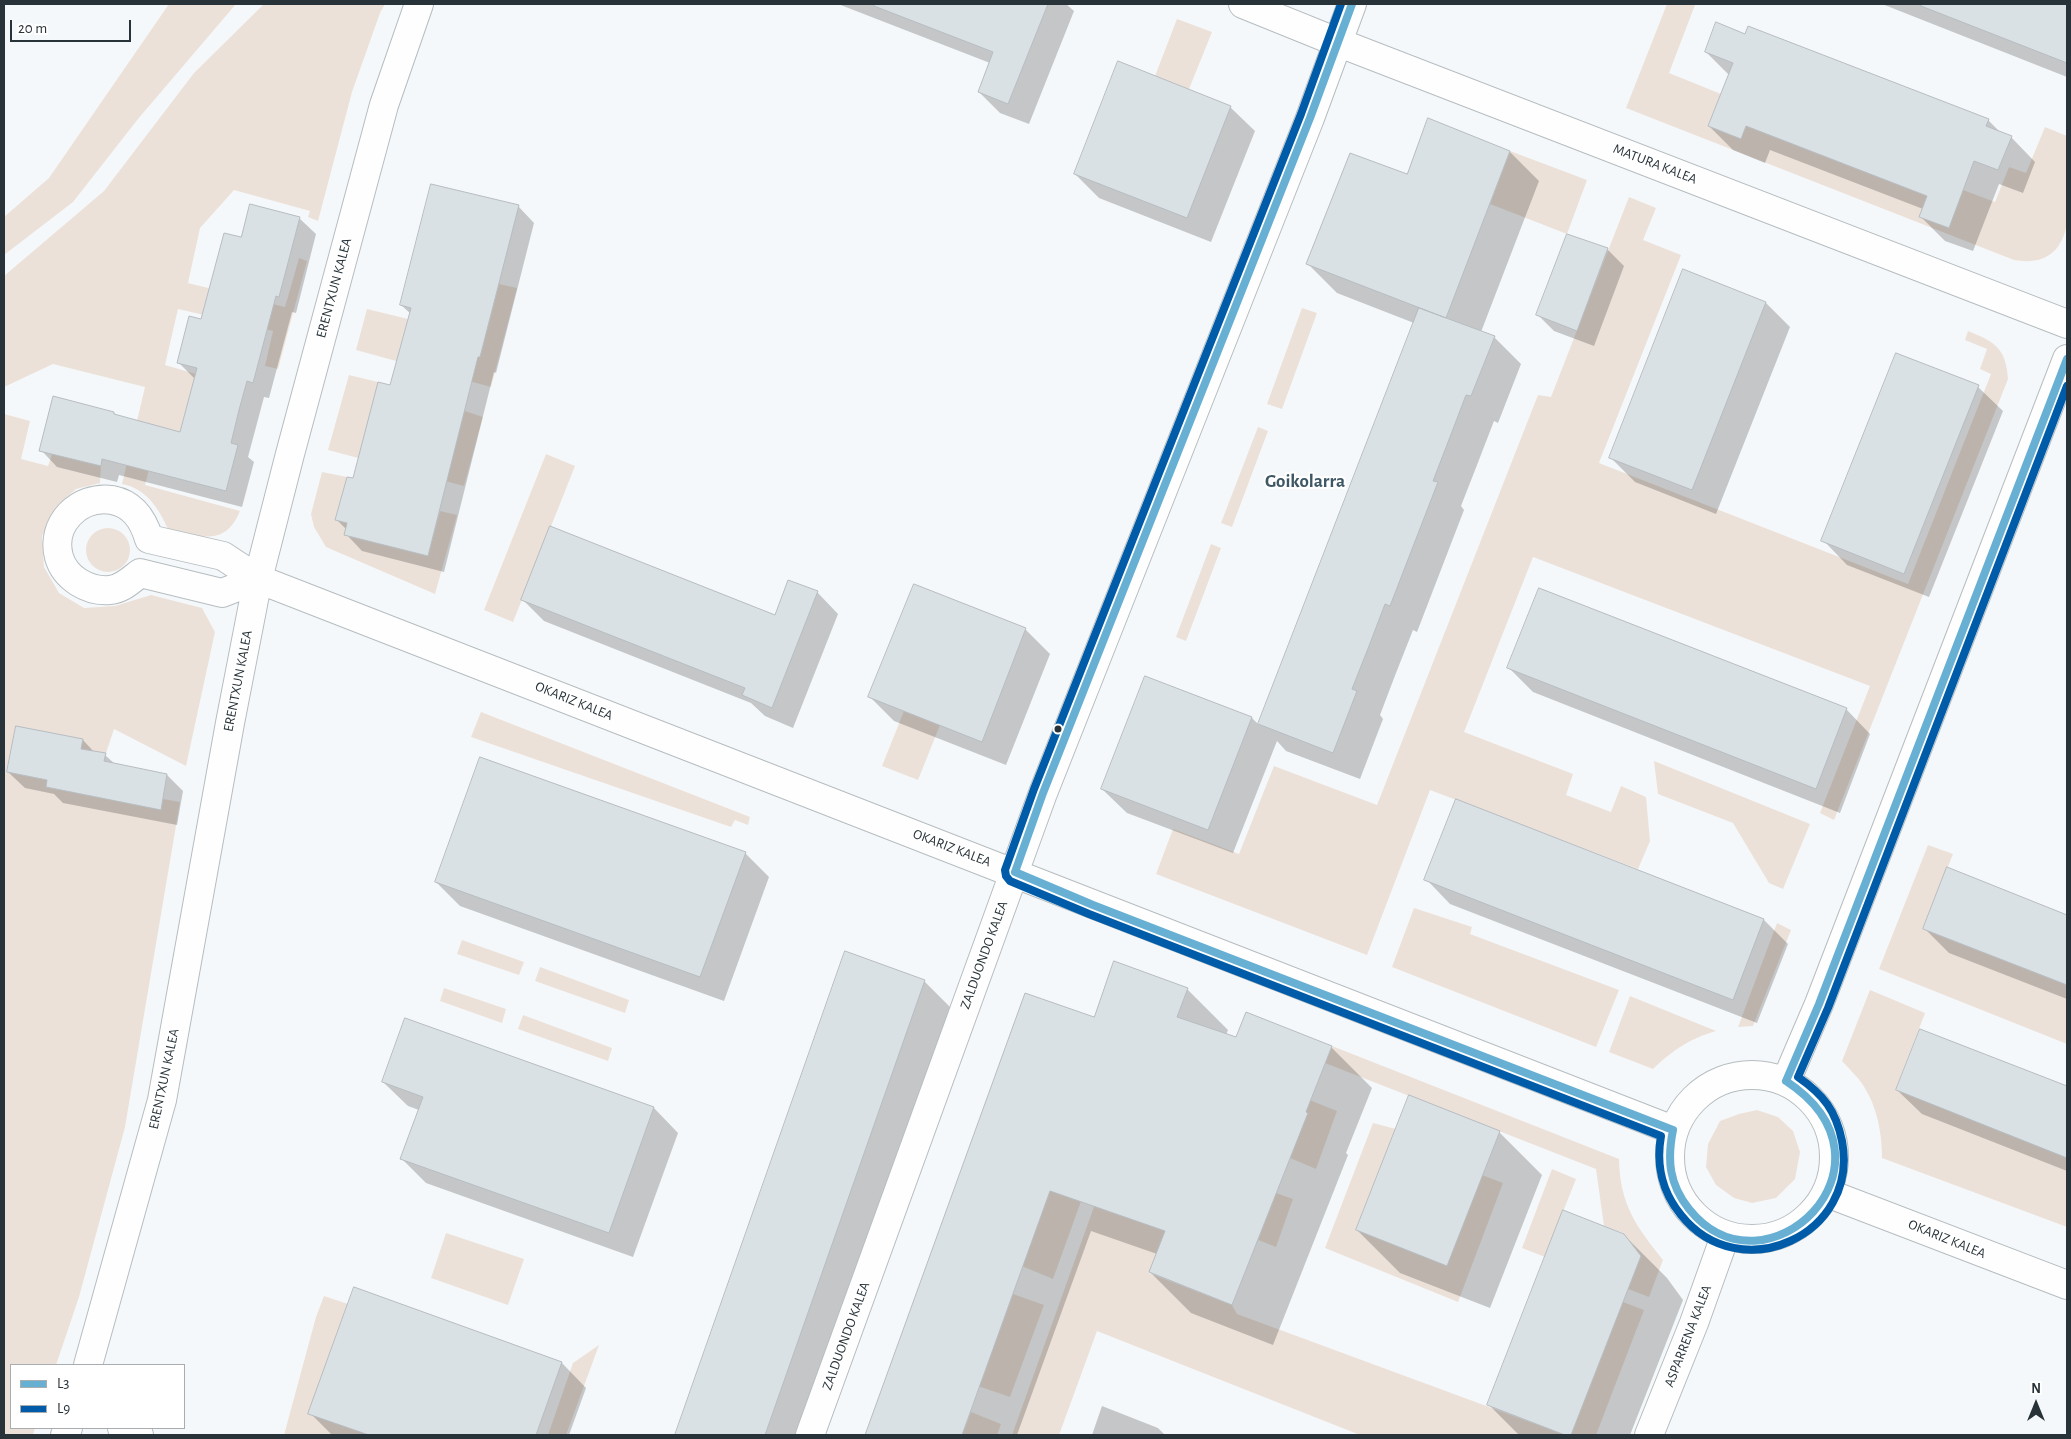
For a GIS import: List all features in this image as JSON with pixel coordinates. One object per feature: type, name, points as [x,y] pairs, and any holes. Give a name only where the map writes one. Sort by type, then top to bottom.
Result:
[{"type":"street","name":"ERENTXUN KALEA","points":[[88,1364],[162,1100],[258,578],[384,105],[420,4]]},
{"type":"street","name":"MATURA KALEA","points":[[1243,4],[2067,324]]},
{"type":"street","name":"ZALDUONDO KALEA","points":[[810,1435],[1043,793],[1292,164],[1352,4]]},
{"type":"street","points":[[1786,1081],[1819,1004],[2067,359]]},
{"type":"street","name":"OKARIZ KALEA","points":[[258,578],[222,593],[140,573],[127,584],[111,590],[94,589],[78,583],[66,572],[59,557],[58,540],[62,524],[72,510],[86,502],[108,500],[120,502],[134,510],[144,523],[150,539],[222,556],[258,578],[1014,872],[1520,1072],[1673,1130]]},
{"type":"street","points":[[1754,1074],[1786,1081],[1810,1097],[1829,1125],[1835,1159],[1827,1193],[1810,1217],[1784,1234],[1754,1241],[1725,1236],[1696,1220],[1677,1194],[1668,1162],[1673,1130],[1685,1107],[1704,1089],[1728,1077],[1754,1074]]},
{"type":"street","name":"OKARIZ KALEA","points":[[1827,1193],[2067,1285]]},
{"type":"street","name":"ASPARRENA KALEA","points":[[1650,1435],[1694,1323],[1725,1236]]},
{"type":"street","points":[[124,1429],[139,1435]]},
{"type":"shaded area","points":[[169,4],[236,4],[138,119],[73,202],[4,255],[4,217],[49,178]]},
{"type":"shaded area","points":[[264,4],[385,4],[380,13],[352,92],[318,221],[308,217],[310,211],[234,190],[200,228],[188,283],[285,307],[299,258],[307,261],[278,369],[265,366],[273,331],[178,309],[165,365],[196,374],[180,432],[160,427],[145,485],[240,511],[234,523],[219,535],[200,536],[168,529],[151,500],[138,490],[122,484],[145,387],[53,364],[4,387],[4,276],[104,191],[194,73]]},
{"type":"shaded area","points":[[1667,4],[1695,5],[1669,73],[1721,94],[1708,126],[1741,139],[1746,126],[1927,196],[1919,217],[1948,227],[1963,190],[1995,202],[2009,167],[2026,173],[2045,127],[2067,136],[2068,216],[2060,243],[2055,250],[2042,259],[2034,261],[2014,260],[1626,108]]},
{"type":"shaded area","points":[[1177,19],[1212,32],[1189,89],[1155,76]]},
{"type":"shaded area","points":[[1510,151],[1587,180],[1567,234],[1490,204]]},
{"type":"shaded area","points":[[1629,197],[1656,208],[1643,240],[1681,255],[1599,463],[1908,584],[1991,374],[1980,369],[1987,349],[1965,340],[1968,331],[1992,343],[2002,353],[2005,360],[2008,379],[1834,820],[1820,813],[1870,686],[1533,557],[1464,732],[1573,774],[1566,795],[1611,812],[1621,786],[1646,797],[1650,841],[1638,869],[1430,790],[1367,955],[1156,874],[1173,829],[1239,854],[1274,766],[1377,805],[1538,395],[1551,397]]},
{"type":"shaded area","points":[[499,284],[517,288],[491,387],[356,350],[367,309],[408,319],[402,341],[438,346],[480,357]]},
{"type":"shaded area","points":[[1302,308],[1317,313],[1282,409],[1267,404]]},
{"type":"shaded area","points":[[349,375],[378,382],[483,417],[464,486],[328,450]]},
{"type":"shaded area","points":[[4,414],[30,421],[21,459],[48,466],[52,454],[101,466],[100,483],[76,489],[59,504],[42,536],[44,567],[59,593],[84,608],[115,606],[151,595],[202,608],[215,632],[186,766],[114,729],[106,753],[81,749],[83,739],[16,727],[7,772],[47,780],[46,787],[160,809],[163,799],[180,802],[125,1127],[79,1297],[56,1364],[10,1364],[10,1429],[35,1429],[33,1435],[4,1435]]},
{"type":"shaded area","points":[[1258,427],[1268,431],[1232,527],[1221,523]]},
{"type":"shaded area","points":[[546,454],[575,466],[513,622],[484,610]]},
{"type":"shaded area","points":[[322,472],[347,477],[335,520],[347,523],[345,535],[428,556],[440,511],[457,515],[435,594],[326,547],[314,527],[311,514]]},
{"type":"shaded area","points":[[112,528],[124,534],[129,542],[129,558],[124,566],[116,571],[104,572],[92,566],[87,558],[86,546],[92,534],[100,529]]},
{"type":"shaded area","points":[[1211,544],[1221,548],[1186,641],[1176,637]]},
{"type":"shaded area","points":[[904,711],[940,725],[918,780],[882,766]]},
{"type":"shaded area","points":[[481,712],[750,817],[748,825],[735,820],[731,827],[471,737]]},
{"type":"shaded area","points":[[1654,761],[1810,824],[1783,889],[1769,883],[1733,823],[1658,794]]},
{"type":"shaded area","points":[[1928,845],[1953,854],[1923,929],[2067,985],[2067,1044],[1879,969]]},
{"type":"shaded area","points":[[1414,908],[1472,927],[1470,934],[1619,990],[1596,1047],[1392,967]]},
{"type":"shaded area","points":[[1777,923],[1791,930],[1753,1026],[1738,1027]]},
{"type":"shaded area","points":[[462,940],[524,962],[519,975],[457,954]]},
{"type":"shaded area","points":[[540,967],[629,1000],[625,1013],[535,981]]},
{"type":"shaded area","points":[[444,988],[506,1009],[502,1023],[440,1001]]},
{"type":"shaded area","points":[[1870,990],[1925,1013],[1896,1090],[2067,1157],[2067,1227],[1882,1158],[1880,1129],[1872,1102],[1861,1082],[1842,1061]]},
{"type":"shaded area","points":[[1630,996],[1716,1031],[1682,1046],[1653,1069],[1609,1052]]},
{"type":"shaded area","points":[[523,1015],[612,1048],[608,1061],[518,1029]]},
{"type":"shaded area","points":[[1332,1046],[1619,1159],[1622,1189],[1631,1214],[1663,1260],[1649,1297],[1628,1289],[1641,1256],[1629,1240],[1622,1237],[1623,1233],[1604,1226],[1596,1169],[1325,1063]]},
{"type":"shaded area","points":[[1225,1066],[1337,1111],[1316,1169],[1290,1158],[1225,1081],[1149,1273],[1232,1305],[1237,1314],[1565,1435],[1360,1435],[1097,1331],[1059,1435],[1012,1435],[1104,1179],[1107,1211],[1122,1216],[1130,1194]]},
{"type":"shaded area","points":[[1757,1110],[1778,1117],[1793,1131],[1800,1152],[1795,1179],[1776,1198],[1752,1203],[1734,1198],[1716,1185],[1706,1167],[1708,1144],[1720,1121]]},
{"type":"shaded area","points":[[1373,1123],[1396,1129],[1356,1230],[1482,1175],[1503,1183],[1458,1302],[1325,1248]]},
{"type":"shaded area","points":[[1101,1146],[1053,1279],[1012,1262],[1025,1259],[1053,1182]]},
{"type":"shaded area","points":[[1552,1169],[1576,1179],[1545,1257],[1522,1248]]},
{"type":"shaded area","points":[[1276,1193],[1293,1199],[1276,1247],[1258,1240]]},
{"type":"shaded area","points":[[446,1233],[524,1259],[508,1305],[431,1278]]},
{"type":"shaded area","points":[[1013,1294],[1044,1305],[1010,1397],[969,1383],[982,1379]]},
{"type":"shaded area","points":[[324,1296],[348,1304],[309,1413],[369,1435],[284,1435],[316,1317]]},
{"type":"shaded area","points":[[1623,1302],[1644,1310],[1596,1435],[1571,1435]]},
{"type":"shaded area","points":[[599,1345],[566,1435],[548,1435],[573,1363]]},
{"type":"shaded area","points":[[971,1412],[1001,1424],[997,1435],[962,1435]]},
{"type":"building","points":[[875,4],[1048,4],[1008,104],[978,92],[993,52],[874,6]]},
{"type":"building","points":[[1922,4],[2067,4],[2067,63],[1921,6]]},
{"type":"building","points":[[1716,22],[1745,34],[1748,26],[1989,119],[1986,126],[2012,136],[1998,170],[1974,161],[1949,228],[1919,217],[1927,196],[1746,126],[1741,139],[1708,126],[1733,63],[1705,52]]},
{"type":"building","points":[[1118,61],[1231,106],[1187,218],[1074,174]]},
{"type":"building","points":[[1428,118],[1510,151],[1446,318],[1306,264],[1350,153],[1407,174]]},
{"type":"building","points":[[431,184],[519,205],[480,357],[478,357],[428,556],[344,535],[347,523],[335,520],[347,477],[353,478],[378,382],[390,385],[411,308],[400,305]]},
{"type":"building","points":[[250,204],[300,217],[279,297],[276,296],[253,383],[247,381],[239,410],[231,443],[238,445],[226,491],[102,459],[101,466],[39,451],[53,396],[180,432],[197,368],[177,363],[189,316],[201,319],[224,233],[241,237]]},
{"type":"building","points":[[1567,234],[1608,248],[1577,331],[1536,315]]},
{"type":"building","points":[[1683,269],[1766,302],[1692,490],[1609,458]]},
{"type":"building","points":[[1419,308],[1495,336],[1471,396],[1466,395],[1433,481],[1438,482],[1390,606],[1385,604],[1352,689],[1357,691],[1333,753],[1258,724]]},
{"type":"building","points":[[1896,353],[1979,385],[1904,574],[1821,541]]},
{"type":"building","points":[[550,526],[775,615],[788,580],[818,591],[772,708],[742,695],[745,688],[521,600]]},
{"type":"building","points":[[914,584],[1026,628],[982,742],[868,697]]},
{"type":"building","points":[[1539,588],[1847,708],[1816,789],[1507,668]]},
{"type":"building","points":[[1145,676],[1252,717],[1208,830],[1101,789]]},
{"type":"building","points":[[16,726],[83,739],[81,749],[106,753],[104,761],[167,774],[161,810],[46,787],[47,780],[7,772]]},
{"type":"building","points":[[480,757],[746,852],[700,977],[435,882]]},
{"type":"building","points":[[1456,799],[1764,919],[1733,1000],[1424,880]]},
{"type":"building","points":[[1947,867],[2067,915],[2067,985],[1923,929]]},
{"type":"building","points":[[845,951],[925,980],[765,1435],[675,1435]]},
{"type":"building","points":[[1114,961],[1188,988],[1177,1017],[1236,1037],[1246,1012],[1332,1046],[1306,1112],[1308,1113],[1232,1305],[1149,1272],[1165,1231],[1050,1191],[962,1435],[865,1435],[1025,993],[1094,1017]]},
{"type":"building","points":[[405,1018],[654,1107],[609,1233],[400,1159],[423,1097],[382,1082]]},
{"type":"building","points":[[1920,1029],[2067,1086],[2067,1158],[1896,1090]]},
{"type":"building","points":[[1409,1095],[1500,1131],[1447,1266],[1356,1230]]},
{"type":"building","points":[[1563,1210],[1624,1234],[1641,1256],[1571,1435],[1565,1435],[1487,1405]]},
{"type":"building","points":[[354,1287],[562,1362],[536,1435],[369,1435],[308,1414]]},
{"type":"transit line","name":"L9","points":[[1341,4],[1301,114],[1034,789],[1005,870],[1006,876],[1010,881],[1089,914],[1661,1136],[1660,1167],[1669,1197],[1681,1215],[1706,1237],[1734,1248],[1763,1249],[1790,1241],[1815,1225],[1833,1203],[1843,1174],[1842,1141],[1832,1112],[1822,1097],[1798,1077],[1828,1008],[2067,386]]},
{"type":"transit line","name":"L3","points":[[1015,872],[1043,793],[1310,118],[1352,4]]},
{"type":"transit line","name":"L3","points":[[1786,1081],[1819,1004],[2067,359]]},
{"type":"transit line","name":"L3","points":[[1015,872],[1093,905],[1673,1130]]},
{"type":"transit line","name":"L3","points":[[1673,1130],[1670,1151],[1671,1171],[1677,1190],[1689,1209],[1720,1234],[1754,1241],[1786,1232],[1813,1212],[1831,1183],[1835,1149],[1821,1114],[1786,1081]]},
{"type":"district","name":"Goikolarra","points":[[1305,481]]}]
